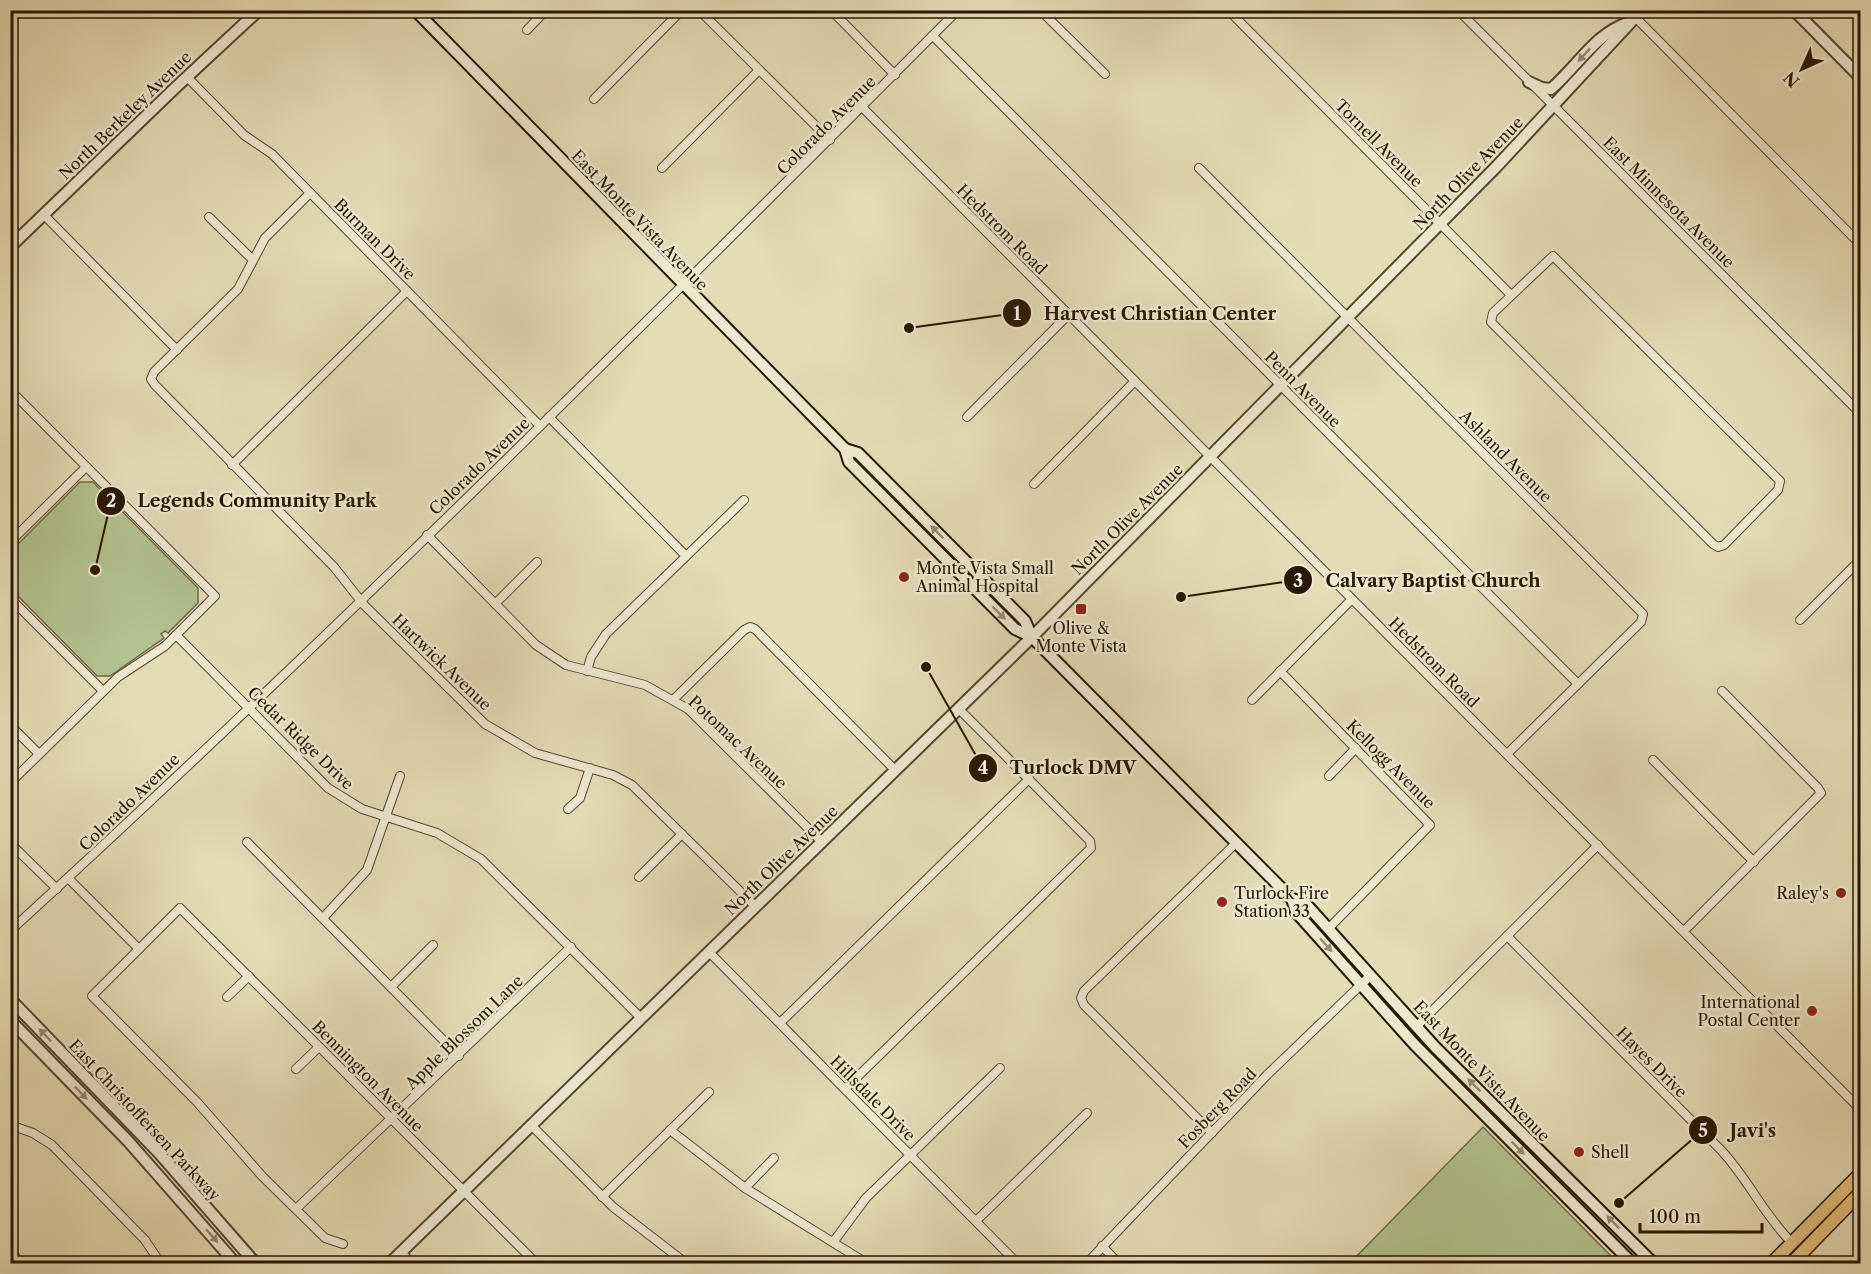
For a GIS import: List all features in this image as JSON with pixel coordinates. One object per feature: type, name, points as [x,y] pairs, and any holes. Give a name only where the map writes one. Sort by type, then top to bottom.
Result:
[{"type":"main road","points":[[1771,1263],[1860,1174]]},
{"type":"main road","points":[[1791,1263],[1860,1193]]},
{"type":"street","name":"North Berkeley Avenue","points":[[12,245],[259,10]]},
{"type":"street","name":"East Monte Vista Avenue","points":[[415,10],[845,449],[849,462],[1016,629],[1032,637],[1292,899],[1296,912],[1415,1045],[1633,1263]]},
{"type":"street","points":[[527,30],[546,10]]},
{"type":"street","points":[[594,99],[682,10]]},
{"type":"street","points":[[699,10],[830,140]]},
{"type":"street","points":[[831,10],[895,75]]},
{"type":"street","name":"Colorado Avenue","points":[[10,931],[57,889],[540,426],[684,286],[958,10]]},
{"type":"street","points":[[1040,10],[1104,74]]},
{"type":"street","name":"Tornell Avenue","points":[[1228,10],[1511,296]]},
{"type":"street","name":"East Minnesota Avenue","points":[[1458,10],[1860,413]]},
{"type":"street","points":[[1794,10],[1860,77]]},
{"type":"street","points":[[1529,82],[1542,88],[1551,88],[1600,37],[1613,27],[1636,17],[1860,244]]},
{"type":"street","name":"North Olive Avenue","points":[[392,1260],[1032,637],[1440,224],[1636,17]]},
{"type":"street","name":"Penn Avenue","points":[[933,36],[1578,684]]},
{"type":"street","points":[[662,168],[759,70]]},
{"type":"street","name":"Burman Drive","points":[[187,77],[244,135],[272,154],[540,426]]},
{"type":"street","name":"Hedstrom Road","points":[[862,107],[1860,1109]]},
{"type":"street","name":"Ashland Avenue","points":[[1199,168],[1643,616],[1641,622],[1578,684]]},
{"type":"street","points":[[43,214],[177,350],[238,289],[271,230],[310,193]]},
{"type":"street","points":[[209,217],[253,260]]},
{"type":"street","points":[[1553,256],[1559,259],[1781,484],[1724,545],[1718,547],[1493,325],[1491,319],[1511,296],[1553,256]]},
{"type":"street","points":[[232,465],[407,291]]},
{"type":"street","points":[[967,417],[1069,314]]},
{"type":"street","name":"Hartwick Avenue","points":[[177,350],[151,379],[232,465],[334,567],[359,600],[462,702],[497,733],[535,753],[590,768],[632,785],[755,906]]},
{"type":"street","points":[[1034,484],[1135,381]]},
{"type":"street","points":[[10,783],[118,677],[154,654],[215,596],[86,467],[14,400]]},
{"type":"street","points":[[549,417],[686,556]]},
{"type":"street","name":"East Monte Vista Avenue","points":[[845,449],[858,453],[921,516],[1025,621],[1032,637]]},
{"type":"street","points":[[10,542],[86,467]]},
{"type":"street","points":[[878,491],[885,489],[901,504],[921,516]]},
{"type":"street","points":[[587,671],[595,650],[606,634],[744,500]]},
{"type":"street","name":"Potomac Avenue","points":[[427,535],[544,652],[566,665],[625,678],[674,700],[712,730],[821,841]]},
{"type":"street","points":[[1800,620],[1860,560]]},
{"type":"street","points":[[495,604],[537,562]]},
{"type":"street","points":[[10,598],[103,691]]},
{"type":"street","points":[[1252,699],[1352,599]]},
{"type":"street","points":[[674,700],[744,630],[750,627],[895,770]]},
{"type":"street","name":"Cedar Ridge Drive","points":[[176,635],[328,788],[349,803],[437,833],[475,854],[493,869],[641,1018]]},
{"type":"street","name":"Kellogg Avenue","points":[[1280,671],[1430,825],[1329,928]]},
{"type":"street","points":[[1507,754],[1578,684]]},
{"type":"street","points":[[1684,931],[1821,793],[1722,691]]},
{"type":"street","points":[[845,1089],[1091,846],[1090,841],[958,708]]},
{"type":"street","points":[[10,725],[39,754]]},
{"type":"street","points":[[1329,776],[1356,748]]},
{"type":"street","points":[[1653,760],[1754,862]]},
{"type":"street","points":[[568,809],[580,798],[590,768]]},
{"type":"street","points":[[323,918],[367,870],[400,776]]},
{"type":"street","points":[[780,1023],[1029,779]]},
{"type":"street","points":[[639,877],[682,834]]},
{"type":"street","points":[[248,842],[459,1056]]},
{"type":"street","points":[[10,843],[57,889]]},
{"type":"street","points":[[1212,1133],[1084,1005],[1081,998],[1084,991],[1236,843]]},
{"type":"street","points":[[1416,1027],[1598,845]]},
{"type":"street","points":[[68,878],[139,949],[92,996],[325,1238],[343,1244]]},
{"type":"street","name":"East Monte Vista Avenue","points":[[1292,899],[1305,903],[1416,1027],[1654,1263]]},
{"type":"street","name":"Bennington Avenue","points":[[139,949],[180,908],[537,1263]]},
{"type":"street","name":"Hayes Drive","points":[[1507,936],[1727,1156],[1772,1221],[1791,1242]]},
{"type":"street","points":[[390,987],[433,945]]},
{"type":"street","name":"Apple Blossom Lane","points":[[296,1209],[571,947]]},
{"type":"street","name":"Hillsdale Drive","points":[[709,952],[1018,1263]]},
{"type":"street","name":"Fosberg Road","points":[[1086,1263],[1212,1133],[1371,975]]},
{"type":"street","points":[[227,998],[249,976]]},
{"type":"street","name":"East Christoffersen Parkway","points":[[10,999],[159,1153],[256,1263]]},
{"type":"street","name":"East Christoffersen Parkway","points":[[10,1020],[134,1147],[236,1263]]},
{"type":"street","points":[[296,1069],[319,1047]]},
{"type":"street","points":[[834,1241],[860,1205],[1000,1068]]},
{"type":"street","points":[[602,1197],[709,1092]]},
{"type":"street","points":[[976,1221],[1087,1113]]},
{"type":"street","points":[[10,1125],[33,1133],[52,1145],[145,1240],[161,1263]]},
{"type":"street","points":[[532,1126],[602,1197],[687,1263]]},
{"type":"street","points":[[670,1130],[745,1188],[868,1263]]},
{"type":"street","points":[[745,1188],[774,1158]]},
{"type":"street","points":[[1102,1246],[1119,1263]]},
{"type":"street","points":[[10,1248],[20,1263]]},
{"type":"street","points":[[392,1260],[412,1263]]},
{"type":"green space","points":[[80,482],[93,482],[198,588],[198,603],[168,633],[165,631],[161,634],[164,638],[110,676],[97,676],[11,589],[11,551]]},
{"type":"green space","points":[[1483,1127],[1618,1263],[1350,1263]]},
{"type":"place","name":"Harvest Christian Center","points":[[909,328]]},
{"type":"place","name":"Legends Community Park","points":[[95,570]]},
{"type":"place","name":"Monte Vista Small Animal Hospital","points":[[904,577]]},
{"type":"place","name":"Calvary Baptist Church","points":[[1181,597]]},
{"type":"place","name":"Olive & Monte Vista","points":[[1081,609]]},
{"type":"place","name":"Turlock DMV","points":[[926,667]]},
{"type":"place","name":"Raley's","points":[[1841,893]]},
{"type":"place","name":"Turlock Fire Station 33","points":[[1222,902]]},
{"type":"place","name":"International Postal Center","points":[[1812,1011]]},
{"type":"place","name":"Shell","points":[[1579,1152]]},
{"type":"place","name":"Javi's","points":[[1619,1203]]}]
